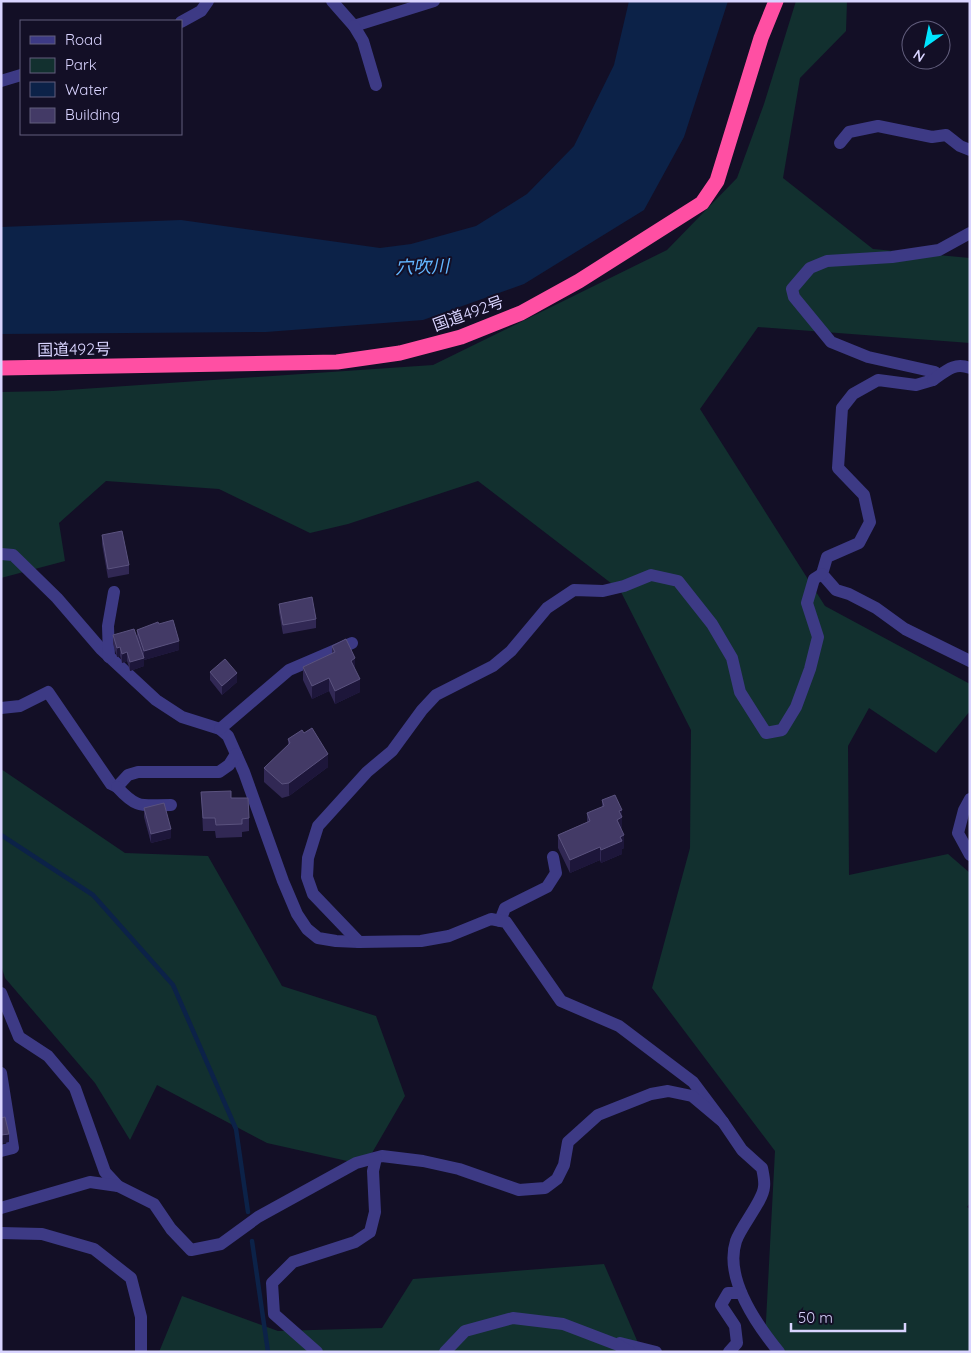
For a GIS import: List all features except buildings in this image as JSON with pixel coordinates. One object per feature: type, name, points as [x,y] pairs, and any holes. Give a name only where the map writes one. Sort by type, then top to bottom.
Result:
[{"type":"highway","name":"国道492号","points":[[1,368],[337,362],[400,354],[444,342],[522,312],[579,281],[702,203],[717,181],[761,38],[776,1]]},
{"type":"street","points":[[182,21],[200,11],[208,1]]},
{"type":"street","points":[[332,1],[354,26],[363,41],[376,85]]},
{"type":"street","points":[[354,26],[434,1]]},
{"type":"street","points":[[1,81],[20,75]]},
{"type":"street","points":[[840,143],[849,132],[878,126],[932,137],[946,135],[960,146],[970,150]]},
{"type":"street","points":[[933,380],[935,372],[868,357],[831,342],[794,297],[792,289],[810,268],[827,261],[892,257],[939,250],[970,232]]},
{"type":"street","points":[[358,942],[313,894],[307,877],[308,858],[318,826],[356,783],[392,751],[422,710],[436,695],[493,666],[511,650],[547,608],[574,590],[603,591],[624,586],[651,575],[678,581],[712,624],[732,658],[740,692],[753,714],[766,732],[782,730],[796,707],[810,669],[818,637],[807,603],[814,579],[822,574],[827,557],[859,543],[870,522],[864,495],[838,468],[842,408],[853,394],[878,380],[916,385],[933,380],[952,367],[961,364],[970,368]]},
{"type":"street","points":[[1,554],[13,555],[44,586],[108,657],[156,700],[182,717],[220,730],[228,736],[282,881],[297,914],[307,929],[318,938],[336,942],[421,941],[449,936],[491,919],[506,922],[521,941],[561,1002],[619,1026],[693,1082],[742,1150],[762,1168],[764,1188],[735,1242],[734,1268],[741,1293],[759,1327],[779,1352]]},
{"type":"street","points":[[822,574],[836,590],[850,594],[876,608],[905,629],[970,661]]},
{"type":"street","points":[[108,657],[108,626],[114,592]]},
{"type":"street","points":[[220,730],[289,670],[352,643]]},
{"type":"street","points":[[1,708],[20,706],[48,692],[111,784],[130,802],[139,805],[171,805]]},
{"type":"street","points":[[116,787],[128,775],[138,772],[219,772],[229,765],[236,754]]},
{"type":"street","points":[[970,799],[964,810],[958,833],[970,855]]},
{"type":"street","points":[[500,920],[505,908],[547,887],[556,873],[553,856]]},
{"type":"street","points":[[1,994],[19,1037],[48,1056],[75,1088],[105,1172],[118,1186]]},
{"type":"street","points":[[1,1073],[13,1148],[1,1151]]},
{"type":"street","points":[[1,1208],[90,1182],[118,1186],[154,1204],[171,1229],[191,1250],[220,1244],[258,1217],[356,1163],[382,1156],[423,1161],[460,1170],[520,1190],[545,1188],[557,1178],[564,1165],[568,1142],[598,1115],[652,1094],[668,1091],[692,1096],[723,1122]]},
{"type":"street","points":[[317,1352],[274,1314],[272,1283],[293,1262],[355,1242],[370,1232],[375,1212],[373,1171],[376,1158]]},
{"type":"street","points":[[1,1233],[42,1234],[94,1249],[131,1278],[140,1317],[142,1352]]},
{"type":"street","points":[[729,1352],[737,1343],[735,1326],[721,1305],[728,1293],[741,1293]]},
{"type":"street","points":[[445,1352],[465,1331],[513,1318],[563,1324],[608,1341],[630,1352]]},
{"type":"street","points":[[608,1341],[656,1352]]},
{"type":"green space","points":[[796,1],[847,1],[846,31],[800,78],[783,178],[873,249],[970,258],[970,343],[758,327],[700,409],[825,606],[970,684],[970,711],[936,753],[869,708],[848,746],[849,875],[948,854],[970,873],[970,1203],[967,1207],[970,1209],[970,1352],[772,1352],[765,1340],[775,1151],[652,988],[690,848],[691,730],[620,590],[478,481],[348,524],[310,533],[219,489],[106,481],[59,523],[65,561],[1,578],[1,392],[53,391],[433,365],[667,250],[737,178],[764,104]]},
{"type":"green space","points":[[1,769],[125,853],[208,856],[282,986],[376,1016],[405,1096],[365,1165],[267,1143],[157,1085],[130,1140],[95,1083],[5,978],[1,965]]},
{"type":"green space","points":[[604,1264],[642,1352],[159,1352],[182,1296],[278,1331],[382,1328],[413,1279]]},
{"type":"water","name":"穴吹川","points":[[629,1],[728,1],[684,137],[644,210],[524,284],[423,320],[266,332],[1,334],[1,227],[181,220],[380,248],[411,244],[476,226],[527,194],[574,146],[614,65]]},
{"type":"waterway","points":[[1,835],[93,895],[173,985],[236,1129],[248,1212]]},
{"type":"waterway","points":[[252,1241],[268,1352]]}]
